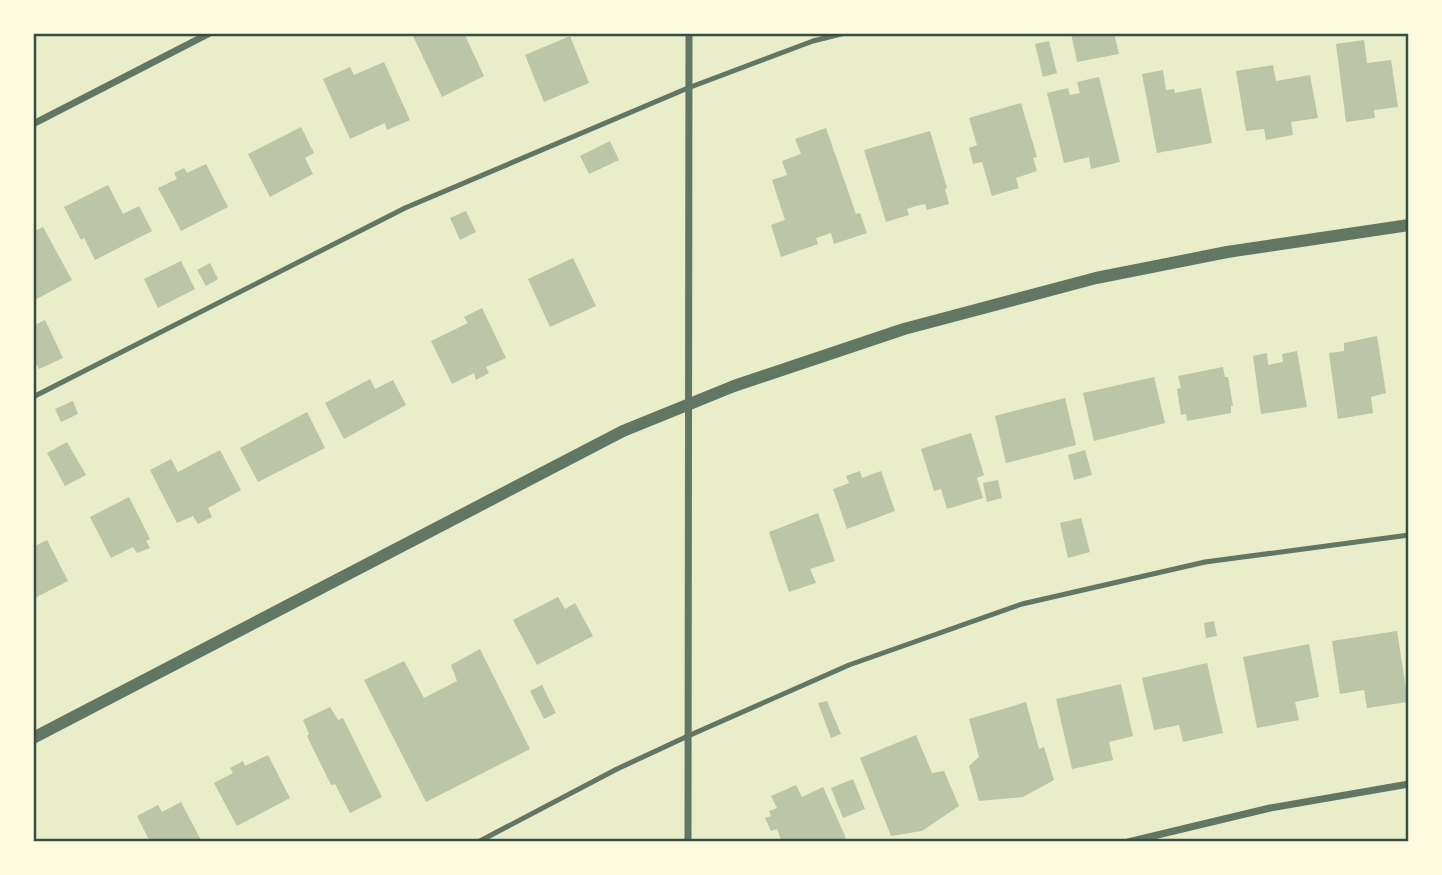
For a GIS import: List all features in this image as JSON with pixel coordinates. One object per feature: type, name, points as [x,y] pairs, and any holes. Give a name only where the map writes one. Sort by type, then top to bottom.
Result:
[{"type":"street","points":[[33,124],[210,33]]},
{"type":"street","points":[[688,842],[689,33]]},
{"type":"street","points":[[33,738],[623,431],[734,386],[904,329],[1070,284],[1227,252],[1409,225]]},
{"type":"street","points":[[1128,842],[1270,808],[1409,785]]},
{"type":"lane","points":[[33,397],[405,208],[688,88],[813,41],[845,33]]},
{"type":"lane","points":[[478,842],[617,769],[849,665],[1022,604],[1205,562],[1409,535]]},
{"type":"building","points":[[419,33],[464,33],[484,76],[442,97],[413,36]]},
{"type":"building","points":[[1071,33],[1114,33],[1119,54],[1077,62]]},
{"type":"building","points":[[570,36],[589,83],[544,102],[525,55]]},
{"type":"building","points":[[1364,40],[1367,63],[1391,60],[1398,107],[1374,110],[1375,118],[1346,122],[1336,44]]},
{"type":"building","points":[[1049,41],[1057,73],[1043,77],[1035,44]]},
{"type":"building","points":[[384,62],[410,120],[387,130],[385,123],[350,139],[323,79],[350,67],[354,75]]},
{"type":"building","points":[[1273,65],[1276,81],[1310,75],[1318,118],[1291,122],[1293,135],[1266,140],[1264,129],[1246,131],[1236,71]]},
{"type":"building","points":[[1163,70],[1166,90],[1174,89],[1175,93],[1201,88],[1212,143],[1157,153],[1142,74]]},
{"type":"building","points":[[1099,77],[1120,162],[1091,169],[1089,157],[1064,163],[1047,93],[1068,88],[1070,95],[1080,93],[1077,82]]},
{"type":"building","points":[[1021,103],[1037,157],[1033,158],[1037,171],[1016,178],[1019,188],[992,196],[982,162],[973,164],[969,148],[977,145],[969,118]]},
{"type":"building","points":[[301,127],[314,153],[305,158],[313,174],[270,197],[248,154]]},
{"type":"building","points":[[826,128],[856,214],[860,213],[867,233],[834,244],[831,233],[816,238],[818,244],[781,257],[771,225],[785,220],[772,180],[787,175],[782,161],[801,154],[795,139]]},
{"type":"building","points":[[930,131],[949,204],[927,210],[925,204],[916,206],[907,209],[909,215],[886,222],[864,150]]},
{"type":"building","points":[[610,141],[619,160],[589,174],[580,156]]},
{"type":"building","points":[[206,164],[228,207],[181,231],[158,188],[177,179],[174,173],[184,168],[187,173]]},
{"type":"building","points":[[108,185],[123,214],[139,206],[152,231],[95,260],[64,207]]},
{"type":"building","points":[[466,211],[476,232],[460,240],[450,218]]},
{"type":"building","points":[[43,227],[72,280],[33,301],[33,232]]},
{"type":"building","points":[[573,258],[596,306],[550,327],[528,279]]},
{"type":"building","points":[[181,261],[195,289],[158,308],[144,279]]},
{"type":"building","points":[[210,263],[218,279],[206,286],[197,270]]},
{"type":"building","points":[[482,308],[506,358],[486,367],[489,373],[476,380],[474,373],[452,384],[431,341],[468,323],[464,317]]},
{"type":"building","points":[[45,320],[63,358],[39,369],[33,358],[33,326]]},
{"type":"building","points":[[1377,336],[1386,393],[1371,397],[1373,413],[1338,419],[1329,353],[1344,351],[1344,343]]},
{"type":"building","points":[[1297,351],[1307,407],[1261,414],[1253,356],[1267,353],[1268,365],[1283,362],[1282,354]]},
{"type":"building","points":[[1223,367],[1225,377],[1228,377],[1233,406],[1231,413],[1187,421],[1186,414],[1181,415],[1178,376]]},
{"type":"building","points":[[1154,377],[1165,423],[1094,441],[1083,393]]},
{"type":"building","points":[[370,379],[375,389],[393,380],[406,405],[344,439],[325,403]]},
{"type":"building","points":[[1065,398],[1076,445],[1006,463],[995,416]]},
{"type":"building","points":[[73,401],[78,414],[61,422],[55,409]]},
{"type":"building","points":[[307,412],[325,448],[258,482],[240,448]]},
{"type":"building","points":[[971,433],[984,475],[977,478],[983,498],[947,509],[941,489],[934,491],[921,449]]},
{"type":"building","points":[[67,442],[86,475],[65,486],[47,453]]},
{"type":"building","points":[[220,450],[241,490],[208,508],[212,517],[198,524],[193,516],[177,523],[150,470],[171,459],[178,472]]},
{"type":"building","points":[[1085,450],[1092,475],[1074,480],[1068,455]]},
{"type":"building","points":[[860,471],[862,478],[881,471],[895,511],[847,529],[833,489],[849,483],[846,476]]},
{"type":"building","points":[[998,480],[1002,498],[987,502],[983,483]]},
{"type":"building","points":[[129,497],[150,539],[146,541],[150,548],[137,553],[133,547],[111,558],[90,517]]},
{"type":"building","points":[[818,513],[835,561],[810,569],[816,583],[789,592],[769,532]]},
{"type":"building","points":[[1081,518],[1090,552],[1068,558],[1060,523]]},
{"type":"building","points":[[47,540],[68,581],[33,599],[33,547]]},
{"type":"building","points":[[558,597],[565,609],[575,603],[593,636],[537,665],[513,620]]},
{"type":"building","points":[[1214,621],[1217,636],[1206,638],[1204,623]]},
{"type":"building","points":[[1397,631],[1408,702],[1367,708],[1364,690],[1340,694],[1332,641]]},
{"type":"building","points":[[1309,644],[1319,697],[1295,702],[1299,720],[1257,728],[1243,657]]},
{"type":"building","points":[[480,649],[530,749],[426,802],[364,680],[404,661],[424,698],[457,681],[451,665]]},
{"type":"building","points":[[1207,663],[1223,733],[1183,742],[1179,725],[1154,730],[1142,678]]},
{"type":"building","points":[[1121,684],[1133,736],[1109,742],[1113,760],[1072,769],[1056,699]]},
{"type":"building","points":[[542,685],[556,713],[544,719],[530,691]]},
{"type":"building","points":[[827,701],[841,734],[831,738],[818,703]]},
{"type":"building","points":[[1026,702],[1039,749],[1044,747],[1054,780],[1023,797],[979,801],[969,766],[979,757],[969,719]]},
{"type":"building","points":[[330,707],[338,720],[343,718],[382,797],[350,813],[335,784],[331,785],[307,736],[309,734],[303,720]]},
{"type":"building","points":[[916,735],[932,773],[944,771],[959,806],[922,831],[891,836],[860,758]]},
{"type":"building","points":[[268,755],[290,798],[237,826],[214,783],[233,773],[230,768],[243,761],[245,766]]},
{"type":"building","points":[[853,779],[865,809],[843,818],[831,788]]},
{"type":"building","points":[[796,785],[802,797],[823,787],[846,838],[837,842],[782,842],[777,829],[771,831],[765,818],[771,816],[769,811],[777,808],[771,796]]},
{"type":"building","points":[[181,802],[202,842],[150,842],[137,816],[158,805],[162,812]]}]
